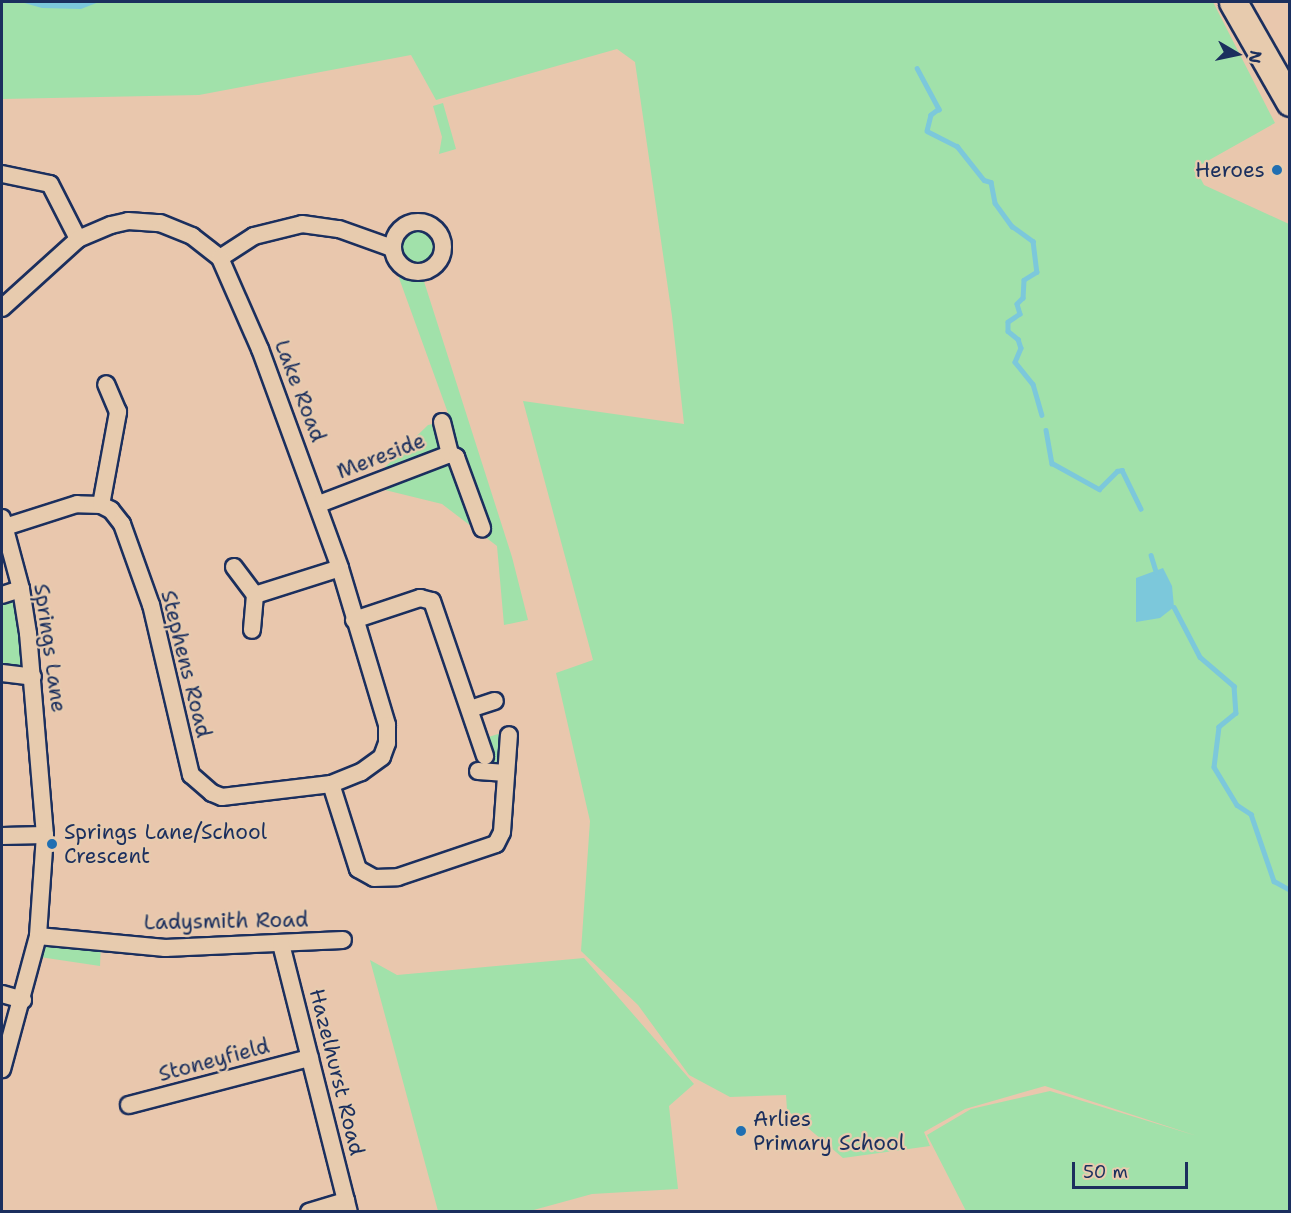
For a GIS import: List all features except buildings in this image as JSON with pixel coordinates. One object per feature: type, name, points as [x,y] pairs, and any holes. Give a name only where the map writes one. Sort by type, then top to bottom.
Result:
[{"type":"main road","points":[[1233,2],[1290,102]]},
{"type":"street","points":[[2,174],[50,184],[78,239]]},
{"type":"street","name":"Lake Road","points":[[2,308],[78,239],[111,225],[146,221],[192,236],[220,258],[260,349],[319,504],[388,734],[382,757],[353,776]]},
{"type":"street","points":[[220,258],[254,236],[302,224],[339,229],[392,248]]},
{"type":"street","points":[[3,523],[77,504],[100,505],[117,412],[106,384]]},
{"type":"street","points":[[442,422],[450,454]]},
{"type":"street","name":"Mereside","points":[[319,504],[450,454],[456,457],[482,528]]},
{"type":"street","name":"Stephens Road","points":[[100,505],[111,510],[122,524],[151,605],[191,775],[201,786],[222,797],[331,784],[353,776]]},
{"type":"street","name":"Springs Lane","points":[[2,1069],[23,1000],[38,936],[45,835],[33,677],[21,588],[3,523]]},
{"type":"street","points":[[234,567],[255,595],[252,630]]},
{"type":"street","points":[[255,595],[340,568]]},
{"type":"street","points":[[2,595],[21,588]]},
{"type":"street","points":[[354,620],[420,598],[432,601],[470,709],[481,764],[506,772]]},
{"type":"street","points":[[2,674],[33,677]]},
{"type":"street","points":[[470,709],[495,701]]},
{"type":"street","points":[[331,784],[354,862],[366,875],[389,880],[496,844],[502,831],[509,735]]},
{"type":"street","points":[[2,836],[45,835]]},
{"type":"street","name":"Ladysmith Road","points":[[38,936],[165,948],[343,940]]},
{"type":"street","name":"Hazelhurst Road","points":[[281,944],[348,1206]]},
{"type":"street","points":[[2,994],[23,1000]]},
{"type":"street","name":"Stoneyfield","points":[[129,1105],[310,1058]]},
{"type":"street","points":[[309,1212],[348,1206]]},
{"type":"green space","points":[[2,2],[1213,2],[1275,123],[1195,168],[1204,185],[1289,224],[1289,1211],[966,1211],[927,1135],[971,1109],[1050,1091],[1197,1136],[1045,1086],[965,1109],[924,1132],[930,1146],[843,1158],[787,1110],[786,1095],[730,1097],[689,1075],[638,1005],[581,951],[590,821],[556,673],[593,660],[523,401],[684,424],[672,316],[635,62],[617,49],[436,100],[411,55],[199,95],[2,99]]},
{"type":"green space","points":[[443,103],[456,149],[439,154],[442,137],[433,106]]},
{"type":"green space","points":[[418,221],[433,226],[441,237],[440,259],[421,272],[512,557],[528,620],[504,625],[497,546],[442,504],[385,490],[377,475],[428,425],[442,422],[448,413],[399,278],[400,264],[392,248],[403,226]]},
{"type":"green space","points":[[21,589],[33,677],[2,673],[2,595]]},
{"type":"green space","points":[[498,734],[509,735],[506,773],[478,771],[479,740]]},
{"type":"green space","points":[[38,936],[101,943],[100,966],[33,956]]},
{"type":"green space","points":[[584,958],[694,1084],[669,1106],[678,1189],[592,1194],[530,1211],[438,1211],[370,960],[397,975]]},
{"type":"water","points":[[21,2],[99,2],[81,9],[42,8]]},
{"type":"water","points":[[1163,568],[1172,586],[1174,607],[1160,618],[1136,622],[1136,578]]},
{"type":"waterway","points":[[917,68],[939,109],[931,115],[927,131],[957,146],[984,180],[991,182],[995,203],[1012,226],[1033,241],[1037,272],[1024,280],[1023,298],[1017,304],[1020,314],[1008,322],[1008,331],[1018,339],[1021,348],[1015,362],[1033,384],[1042,415]]},
{"type":"waterway","points":[[1046,430],[1052,463],[1099,489],[1117,471],[1122,470],[1141,509]]},
{"type":"waterway","points":[[1151,555],[1156,571]]},
{"type":"waterway","points":[[1174,607],[1200,657],[1234,686],[1236,713],[1219,727],[1214,767],[1237,805],[1251,814],[1274,881],[1290,890]]},
{"type":"place","name":"Heroes","points":[[1277,170]]},
{"type":"place","name":"Springs Lane/School Crescent","points":[[52,844]]},
{"type":"place","name":"Arlies Primary School","points":[[741,1131]]}]
